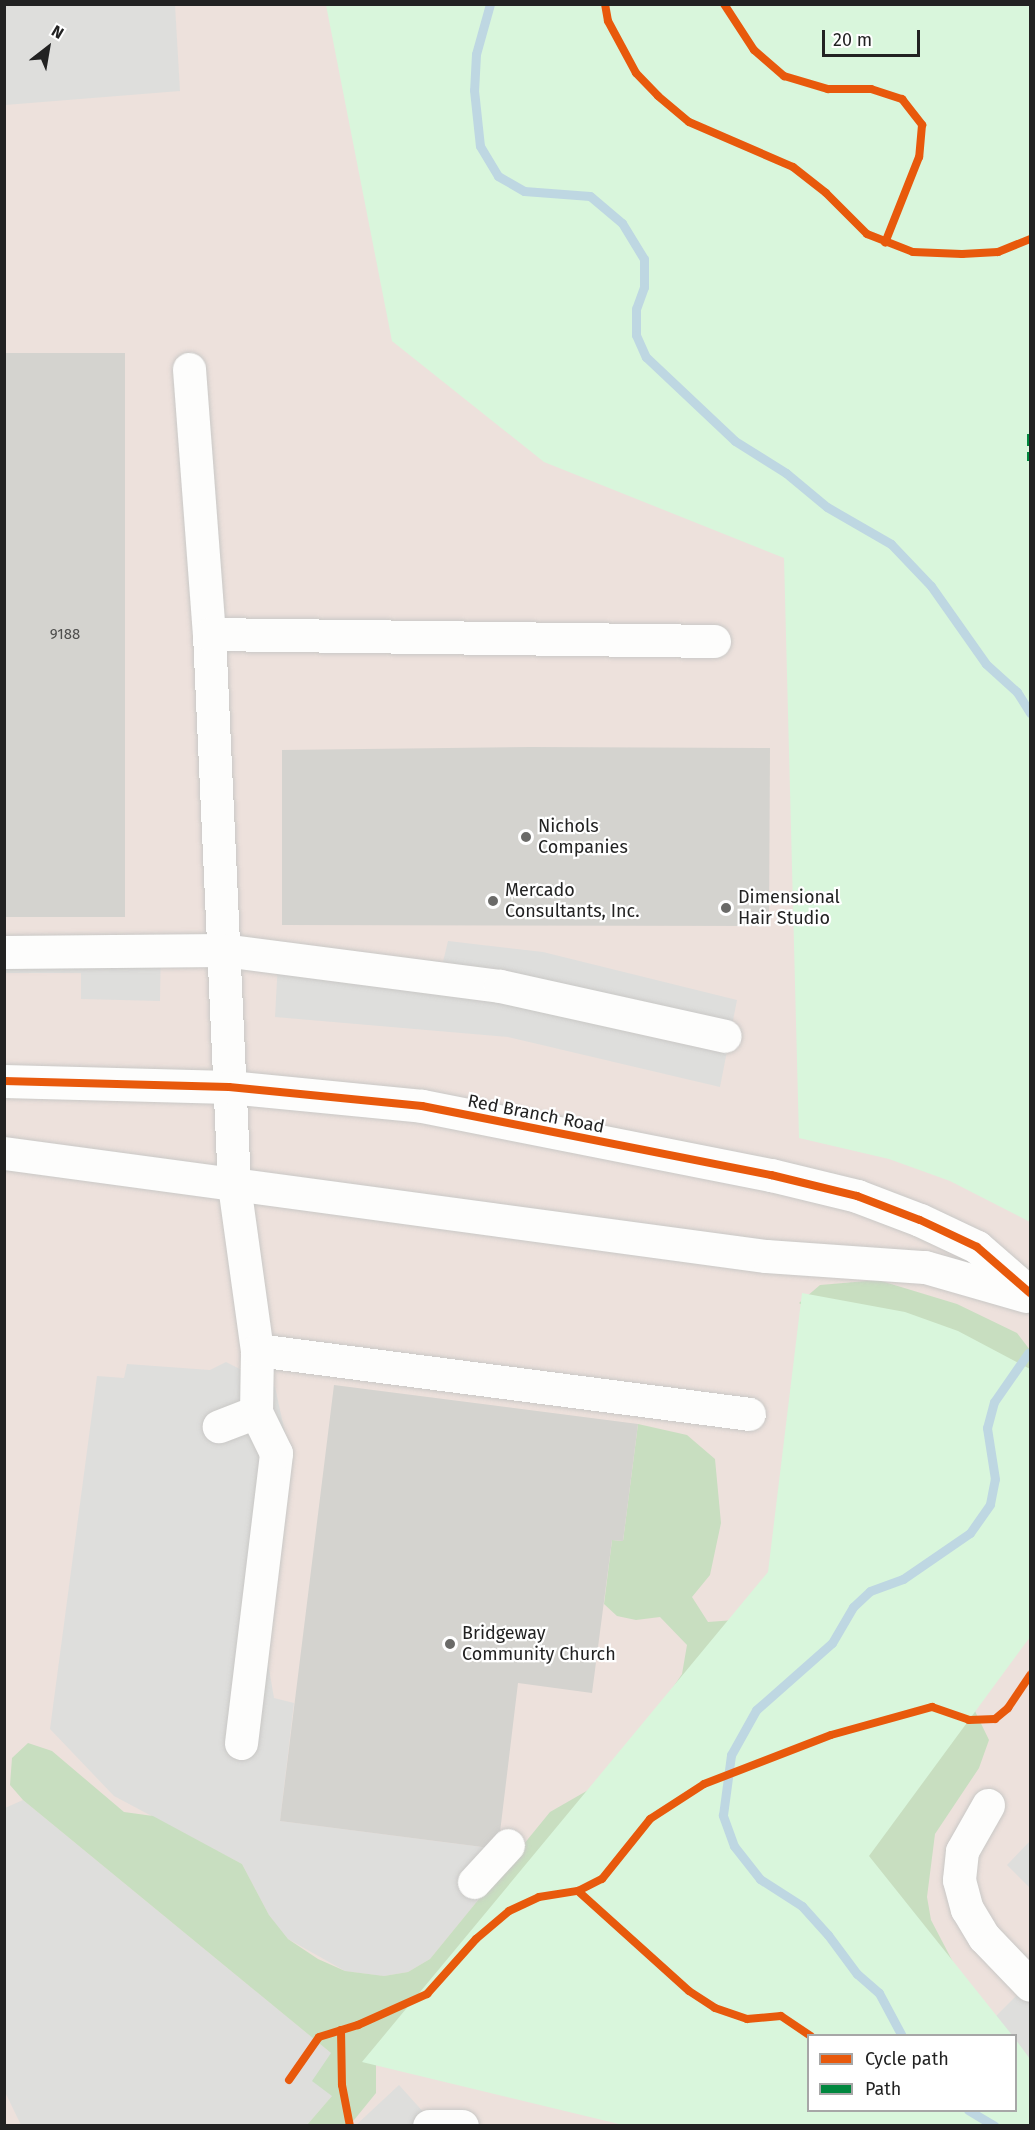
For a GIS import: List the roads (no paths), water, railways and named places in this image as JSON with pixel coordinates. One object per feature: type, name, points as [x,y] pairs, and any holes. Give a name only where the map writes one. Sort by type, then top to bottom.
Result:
[{"type":"street","points":[[189,369],[209,634],[234,1185],[257,1350],[256,1412],[276,1453],[241,1743]]},
{"type":"street","points":[[209,634],[714,641]]},
{"type":"street","points":[[4,952],[223,950],[500,986],[725,1036]]},
{"type":"street","name":"Red Branch Road","points":[[4,1082],[229,1087],[422,1106],[771,1175],[857,1196],[976,1247],[1030,1295]]},
{"type":"street","name":"Red Branch Road","points":[[4,1153],[766,1256],[925,1267],[1030,1295]]},
{"type":"street","points":[[257,1350],[749,1414]]},
{"type":"street","points":[[219,1426],[256,1412]]},
{"type":"street","points":[[988,1805],[962,1851],[959,1880],[968,1910],[984,1937],[1030,1985]]},
{"type":"street","points":[[474,1882],[508,1845]]},
{"type":"street","points":[[429,2126],[462,2126]]},
{"type":"waterway","points":[[490,4],[476,54],[474,90],[480,146],[498,176],[524,191],[590,196],[622,223],[644,259],[644,287],[636,309],[636,335],[646,357],[735,441],[786,473],[827,507],[891,544],[931,586],[986,664],[1017,692],[1030,713]]},
{"type":"waterway","points":[[901,2034],[879,1993],[857,1974],[828,1935],[802,1906],[760,1879],[734,1846],[723,1815],[731,1755],[756,1710],[832,1643],[853,1607],[870,1591],[903,1579],[970,1533],[990,1504],[995,1479],[987,1428],[994,1402],[1028,1353]]},
{"type":"waterway","points":[[971,2112],[995,2126]]},
{"type":"place","name":"Nichols Companies","points":[[526,837]]},
{"type":"place","name":"Mercado Consultants, Inc.","points":[[493,901]]},
{"type":"place","name":"Dimensional Hair Studio","points":[[726,908]]},
{"type":"place","name":"Bridgeway Community Church","points":[[450,1644]]}]
